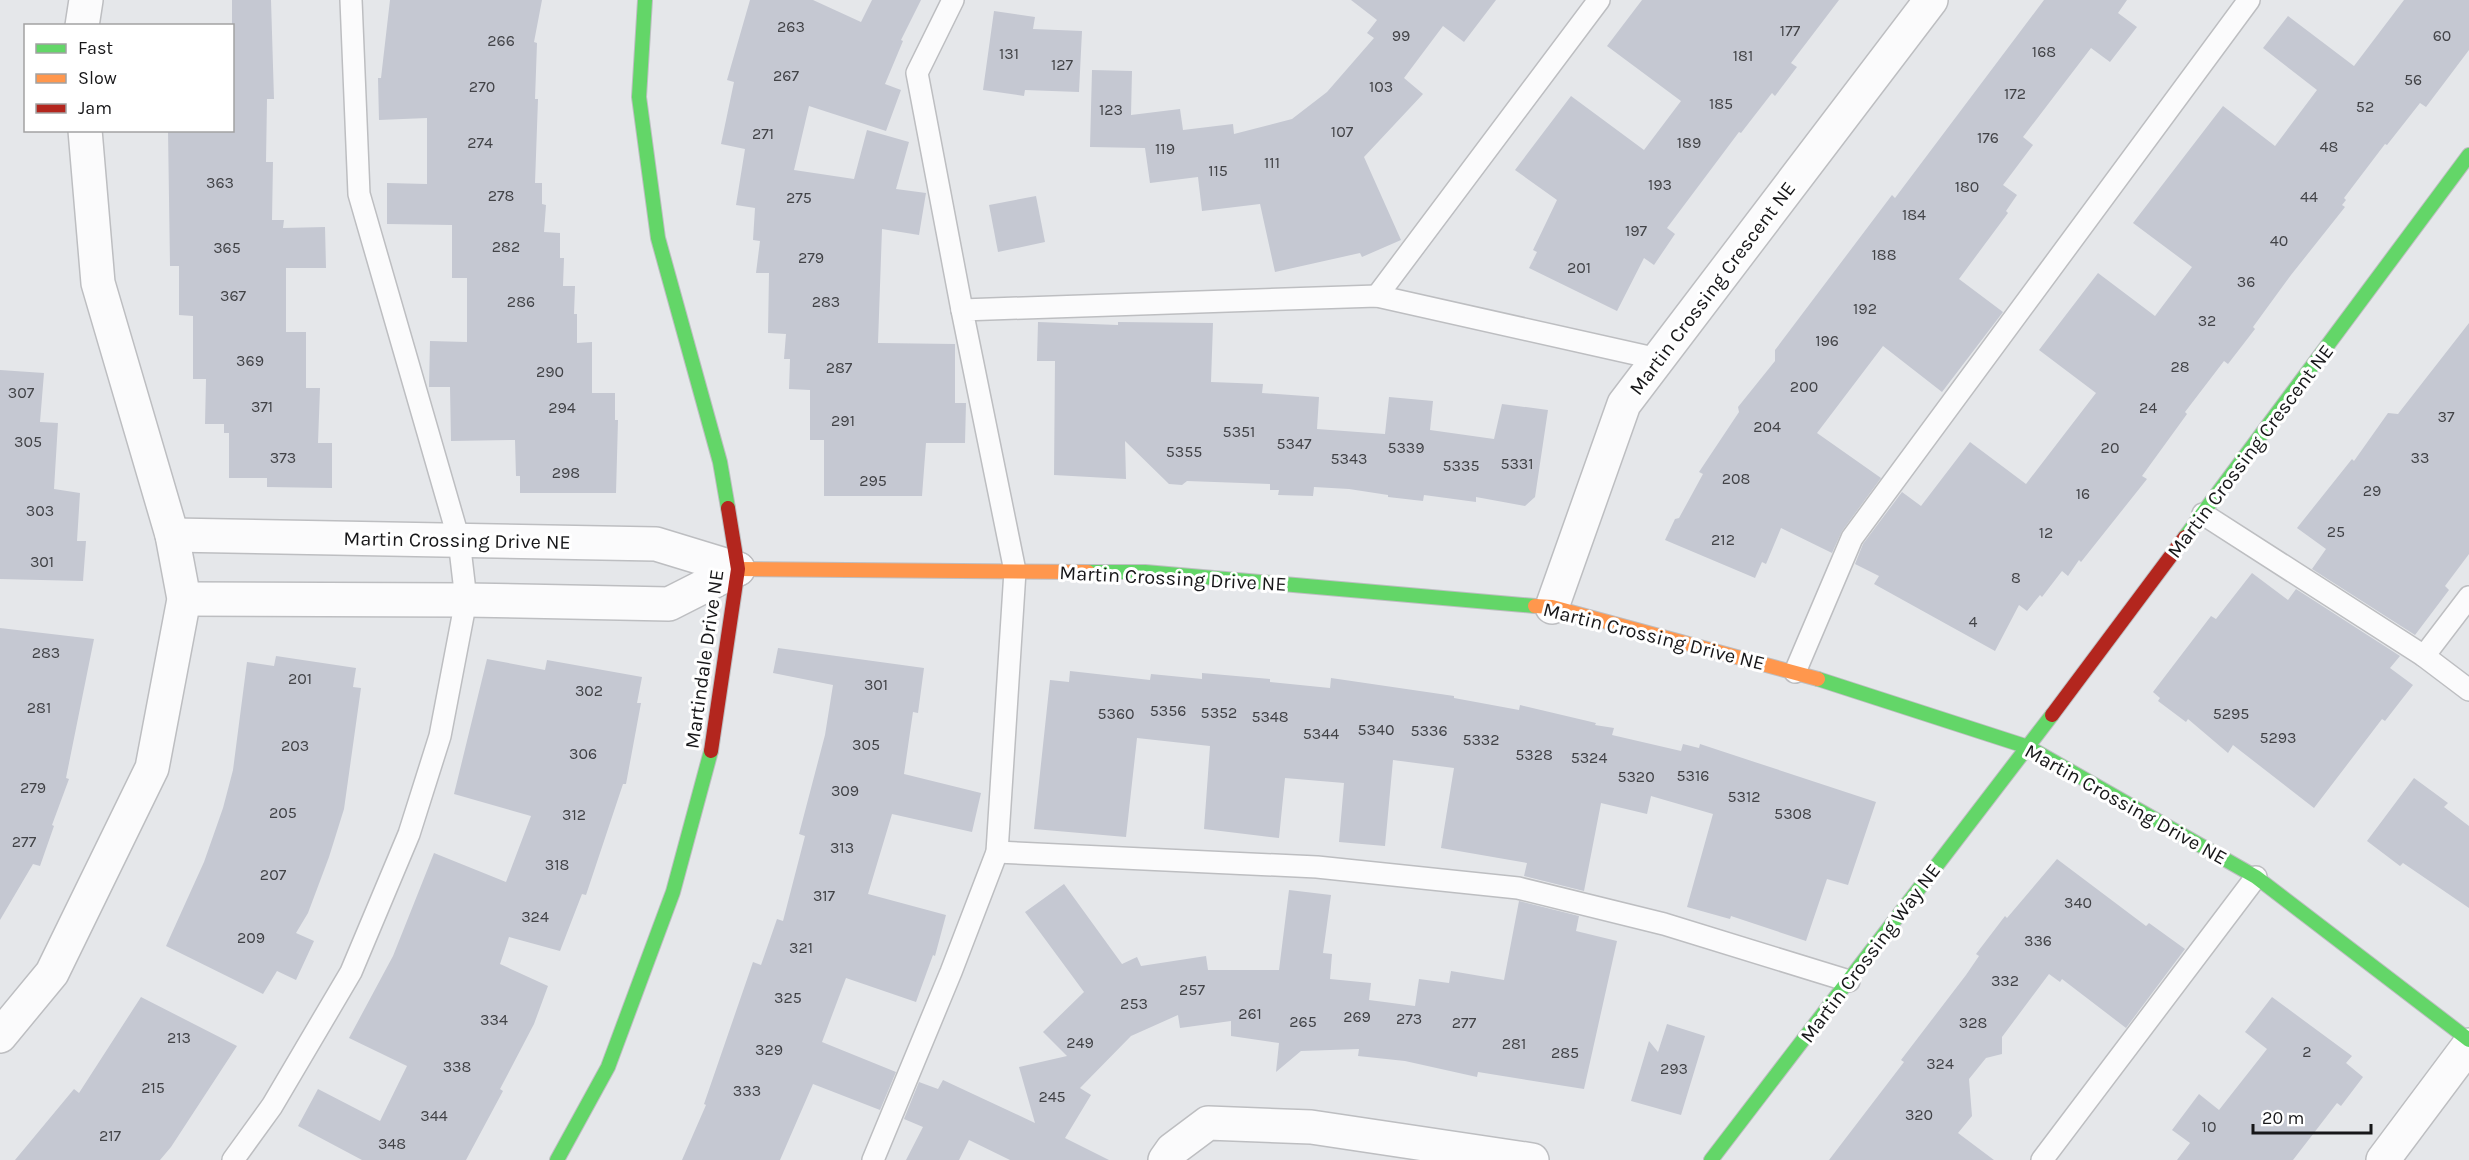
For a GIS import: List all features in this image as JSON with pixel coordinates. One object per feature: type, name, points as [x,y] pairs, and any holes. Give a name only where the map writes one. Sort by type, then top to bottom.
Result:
[{"type":"street","points":[[82,24],[86,0]]},
{"type":"street","name":"Martindale Drive NE","points":[[557,1160],[608,1067],[673,892],[709,765],[738,569],[720,462],[658,238],[639,98],[645,0]]},
{"type":"street","name":"Martin Crossing Crescent NE","points":[[1552,607],[1624,404],[1931,0]]},
{"type":"street","points":[[0,1036],[52,973],[152,768],[184,599],[172,535],[98,283],[85,132]]},
{"type":"street","name":"Martin Crossing Crescent NE","points":[[2028,747],[2204,514],[2469,155]]},
{"type":"street","name":"Martin Crossing Drive NE","points":[[172,535],[656,544],[738,569],[1145,572],[1552,607],[1795,672],[2028,747],[2256,877],[2469,1040]]},
{"type":"street","name":"Martin Crossing Drive NE","points":[[184,599],[466,600],[669,604],[738,569]]},
{"type":"street","name":"Martin Crossing Way NE","points":[[1711,1160],[2028,747]]},
{"type":"street","points":[[2383,1160],[2469,1045]]},
{"type":"street","points":[[1165,1160],[1172,1150],[1208,1123],[1311,1127],[1427,1152],[1532,1160]]},
{"type":"lane","points":[[233,1160],[272,1106],[351,972],[404,845],[440,736],[466,600],[459,540],[359,194],[351,0]]},
{"type":"lane","points":[[873,1160],[951,972],[997,852],[1015,571],[917,73],[953,0]]},
{"type":"lane","points":[[1377,296],[1599,0]]},
{"type":"lane","points":[[1795,672],[1852,538],[2249,0]]},
{"type":"lane","points":[[962,310],[1377,296],[1658,359]]},
{"type":"lane","points":[[2204,514],[2424,656],[2469,690]]},
{"type":"lane","points":[[2424,656],[2469,597]]},
{"type":"lane","points":[[997,852],[1317,867],[1518,888],[1664,924],[1849,981]]},
{"type":"lane","points":[[2042,1160],[2256,877]]},
{"type":"building","points":[[232,0],[271,0],[274,99],[267,99],[266,162],[273,162],[272,220],[284,220],[283,228],[325,227],[326,268],[286,268],[286,332],[306,332],[306,388],[320,388],[318,443],[332,443],[332,488],[267,487],[267,478],[229,478],[229,433],[224,433],[224,424],[205,424],[206,379],[193,379],[193,316],[179,315],[179,266],[170,266],[168,132],[234,132],[234,24],[232,24]]},
{"type":"building","points":[[390,0],[542,0],[534,42],[537,43],[535,99],[538,99],[535,183],[542,183],[542,204],[546,205],[544,232],[560,233],[560,258],[564,258],[563,286],[575,286],[574,314],[577,314],[577,343],[592,342],[592,393],[615,393],[615,420],[618,420],[616,493],[520,493],[520,476],[516,476],[515,440],[451,441],[450,387],[429,387],[430,341],[467,342],[467,278],[452,278],[452,225],[387,224],[387,183],[427,184],[427,118],[379,120],[378,78],[381,78]]},
{"type":"building","points":[[750,0],[813,0],[861,22],[872,0],[921,0],[901,40],[903,41],[885,84],[901,90],[886,131],[809,106],[794,170],[854,179],[867,130],[909,142],[896,189],[926,193],[919,235],[882,229],[878,343],[955,344],[955,403],[966,403],[965,443],[926,443],[922,496],[824,496],[824,440],[810,440],[810,390],[789,389],[790,359],[784,359],[786,334],[768,333],[769,273],[756,273],[760,241],[753,240],[755,208],[736,205],[745,149],[721,144],[734,82],[727,80]]},
{"type":"building","points":[[1351,0],[1496,0],[1464,42],[1443,26],[1404,78],[1423,94],[1364,157],[1401,240],[1362,257],[1360,253],[1275,272],[1260,204],[1202,211],[1198,177],[1150,183],[1145,148],[1090,147],[1092,70],[1132,71],[1131,115],[1180,109],[1183,130],[1233,124],[1234,134],[1292,119],[1327,92],[1374,38],[1367,33],[1377,20]]},
{"type":"building","points":[[1642,0],[1839,0],[1791,63],[1797,67],[1775,96],[1772,93],[1741,133],[1739,132],[1667,228],[1675,234],[1654,265],[1644,258],[1617,311],[1529,268],[1537,252],[1533,250],[1557,200],[1515,170],[1571,96],[1644,150],[1681,101],[1607,46]]},
{"type":"building","points":[[2044,0],[2127,0],[2118,13],[2137,27],[2110,62],[2091,48],[2023,137],[2033,145],[2003,185],[2017,195],[2006,211],[2008,213],[1959,279],[2003,312],[1942,392],[1883,346],[1817,433],[1881,478],[1842,531],[1832,553],[1781,528],[1766,564],[1762,562],[1755,578],[1665,540],[1675,519],[1679,518],[1703,474],[1699,472],[1739,412],[1738,407],[1775,361],[1775,350],[1892,195],[1895,198]]},
{"type":"building","points":[[2404,0],[2469,0],[2469,50],[2426,107],[2420,103],[2344,198],[2346,200],[2342,205],[2345,207],[2291,275],[2253,327],[2255,329],[2228,364],[2224,361],[2185,412],[2187,414],[2142,476],[2147,479],[2081,562],[2079,560],[2068,576],[2062,571],[2042,597],[2040,595],[2027,611],[2019,605],[1995,651],[1874,584],[1879,576],[1855,564],[1863,544],[1902,492],[1921,506],[1970,442],[2026,484],[2096,393],[2039,350],[2098,273],[2155,316],[2192,267],[2133,223],[2223,106],[2275,146],[2317,90],[2263,48],[2288,16],[2354,66]]},
{"type":"building","points":[[994,11],[1035,17],[1033,29],[1082,31],[1079,92],[1025,90],[1024,96],[983,90]]},
{"type":"building","points":[[1036,196],[1045,242],[998,252],[989,205]]},
{"type":"building","points":[[1038,322],[1118,325],[1118,322],[1213,323],[1211,382],[1263,384],[1262,393],[1319,397],[1317,429],[1385,434],[1389,397],[1433,401],[1430,430],[1494,439],[1502,404],[1548,410],[1535,497],[1525,506],[1476,497],[1476,502],[1424,495],[1423,501],[1349,489],[1314,487],[1313,496],[1278,495],[1279,490],[1270,490],[1270,484],[1187,481],[1182,485],[1169,484],[1125,441],[1126,479],[1054,475],[1055,361],[1037,361]]},
{"type":"building","points":[[2469,323],[2469,554],[2445,586],[2449,590],[2415,635],[2312,569],[2326,549],[2297,528],[2352,459],[2354,461],[2388,413],[2398,414]]},
{"type":"building","points":[[0,370],[44,373],[40,422],[58,423],[54,489],[80,493],[77,541],[86,541],[83,581],[0,579]]},
{"type":"building","points":[[2252,573],[2288,600],[2296,589],[2400,656],[2390,668],[2413,685],[2385,721],[2382,719],[2314,808],[2233,745],[2228,753],[2188,719],[2186,722],[2158,701],[2160,698],[2153,692],[2211,616],[2216,619]]},
{"type":"building","points":[[0,628],[94,639],[66,778],[69,779],[52,825],[54,826],[40,866],[33,864],[0,920]]},
{"type":"building","points":[[778,648],[924,668],[918,713],[913,712],[904,774],[981,793],[972,832],[892,814],[868,894],[946,915],[935,956],[933,955],[916,1002],[846,978],[822,1042],[896,1072],[880,1110],[813,1084],[780,1160],[682,1160],[706,1105],[704,1104],[753,962],[761,965],[777,919],[783,921],[805,836],[799,834],[825,735],[833,685],[773,673]]},
{"type":"building","points":[[276,656],[356,668],[353,687],[361,688],[344,809],[308,913],[296,933],[314,941],[296,980],[277,971],[263,994],[166,946],[204,862],[223,808],[233,770],[247,662],[274,666]]},
{"type":"building","points":[[487,659],[545,670],[547,660],[642,677],[637,703],[641,703],[626,784],[623,784],[586,895],[582,894],[560,951],[509,937],[500,964],[548,986],[534,1024],[500,1089],[503,1091],[466,1160],[362,1160],[298,1126],[318,1089],[380,1121],[407,1066],[349,1038],[393,956],[434,853],[506,882],[531,816],[454,794]]},
{"type":"building","points":[[1070,671],[1150,680],[1151,674],[1202,679],[1202,673],[1270,679],[1270,682],[1330,688],[1331,678],[1454,696],[1454,698],[1519,710],[1520,705],[1614,728],[1612,735],[1681,751],[1683,744],[1699,748],[1700,744],[1876,802],[1848,885],[1827,879],[1806,941],[1731,916],[1730,919],[1687,907],[1713,814],[1651,796],[1647,814],[1601,803],[1584,891],[1524,876],[1527,863],[1441,848],[1454,768],[1393,760],[1385,846],[1339,842],[1344,783],[1285,778],[1279,838],[1204,829],[1210,746],[1137,738],[1126,837],[1034,829],[1050,680],[1069,682]]},
{"type":"building","points":[[2414,778],[2448,803],[2444,807],[2469,826],[2469,908],[2403,863],[2400,866],[2367,841]]},
{"type":"building","points":[[2057,859],[2146,926],[2149,923],[2185,949],[2126,1028],[2062,979],[2060,982],[2049,974],[2002,1037],[2002,1054],[1986,1058],[1969,1079],[1972,1116],[1958,1133],[1994,1160],[1829,1160],[1904,1062],[1901,1060],[1979,956],[1976,954],[2005,916],[2007,918]]},
{"type":"building","points":[[1064,884],[1122,964],[1137,957],[1141,966],[1206,956],[1208,970],[1279,970],[1289,890],[1331,895],[1323,953],[1332,954],[1330,979],[1371,983],[1369,1000],[1415,1006],[1419,979],[1449,983],[1451,971],[1504,980],[1519,901],[1579,916],[1576,931],[1617,941],[1584,1089],[1478,1072],[1477,1077],[1405,1061],[1358,1056],[1359,1049],[1301,1051],[1276,1072],[1279,1043],[1231,1036],[1231,1021],[1180,1028],[1178,1015],[1131,1036],[1080,1088],[1091,1095],[1065,1138],[1109,1160],[1010,1160],[969,1140],[959,1160],[906,1160],[923,1127],[904,1119],[919,1082],[938,1089],[943,1080],[1035,1123],[1019,1067],[1067,1056],[1043,1032],[1084,992],[1025,912]]},
{"type":"building","points":[[141,997],[237,1046],[171,1147],[160,1160],[15,1160],[74,1089],[79,1093]]},
{"type":"building","points":[[2272,997],[2352,1056],[2346,1063],[2363,1077],[2341,1106],[2337,1103],[2293,1160],[2177,1160],[2190,1143],[2172,1130],[2199,1094],[2219,1110],[2267,1049],[2245,1032]]},
{"type":"building","points":[[1667,1024],[1705,1036],[1681,1115],[1631,1101],[1649,1041],[1658,1052]]},
{"type":"traffic: fast","points":[[645,0],[639,97],[658,238],[720,462],[728,508]]},
{"type":"traffic: fast","points":[[2185,537],[2469,155]]},
{"type":"traffic: fast","points":[[1088,572],[1145,572],[1535,606]]},
{"type":"traffic: fast","points":[[1818,679],[2028,747],[2256,877],[2469,1040]]},
{"type":"traffic: fast","points":[[1711,1160],[2052,715]]},
{"type":"traffic: fast","points":[[557,1160],[608,1067],[673,892],[711,751]]},
{"type":"traffic: slow","points":[[738,569],[1088,572]]},
{"type":"traffic: slow","points":[[1535,606],[1552,607],[1818,679]]},
{"type":"traffic: jam","points":[[711,751],[738,569],[728,508]]},
{"type":"traffic: jam","points":[[2052,715],[2185,537]]}]
